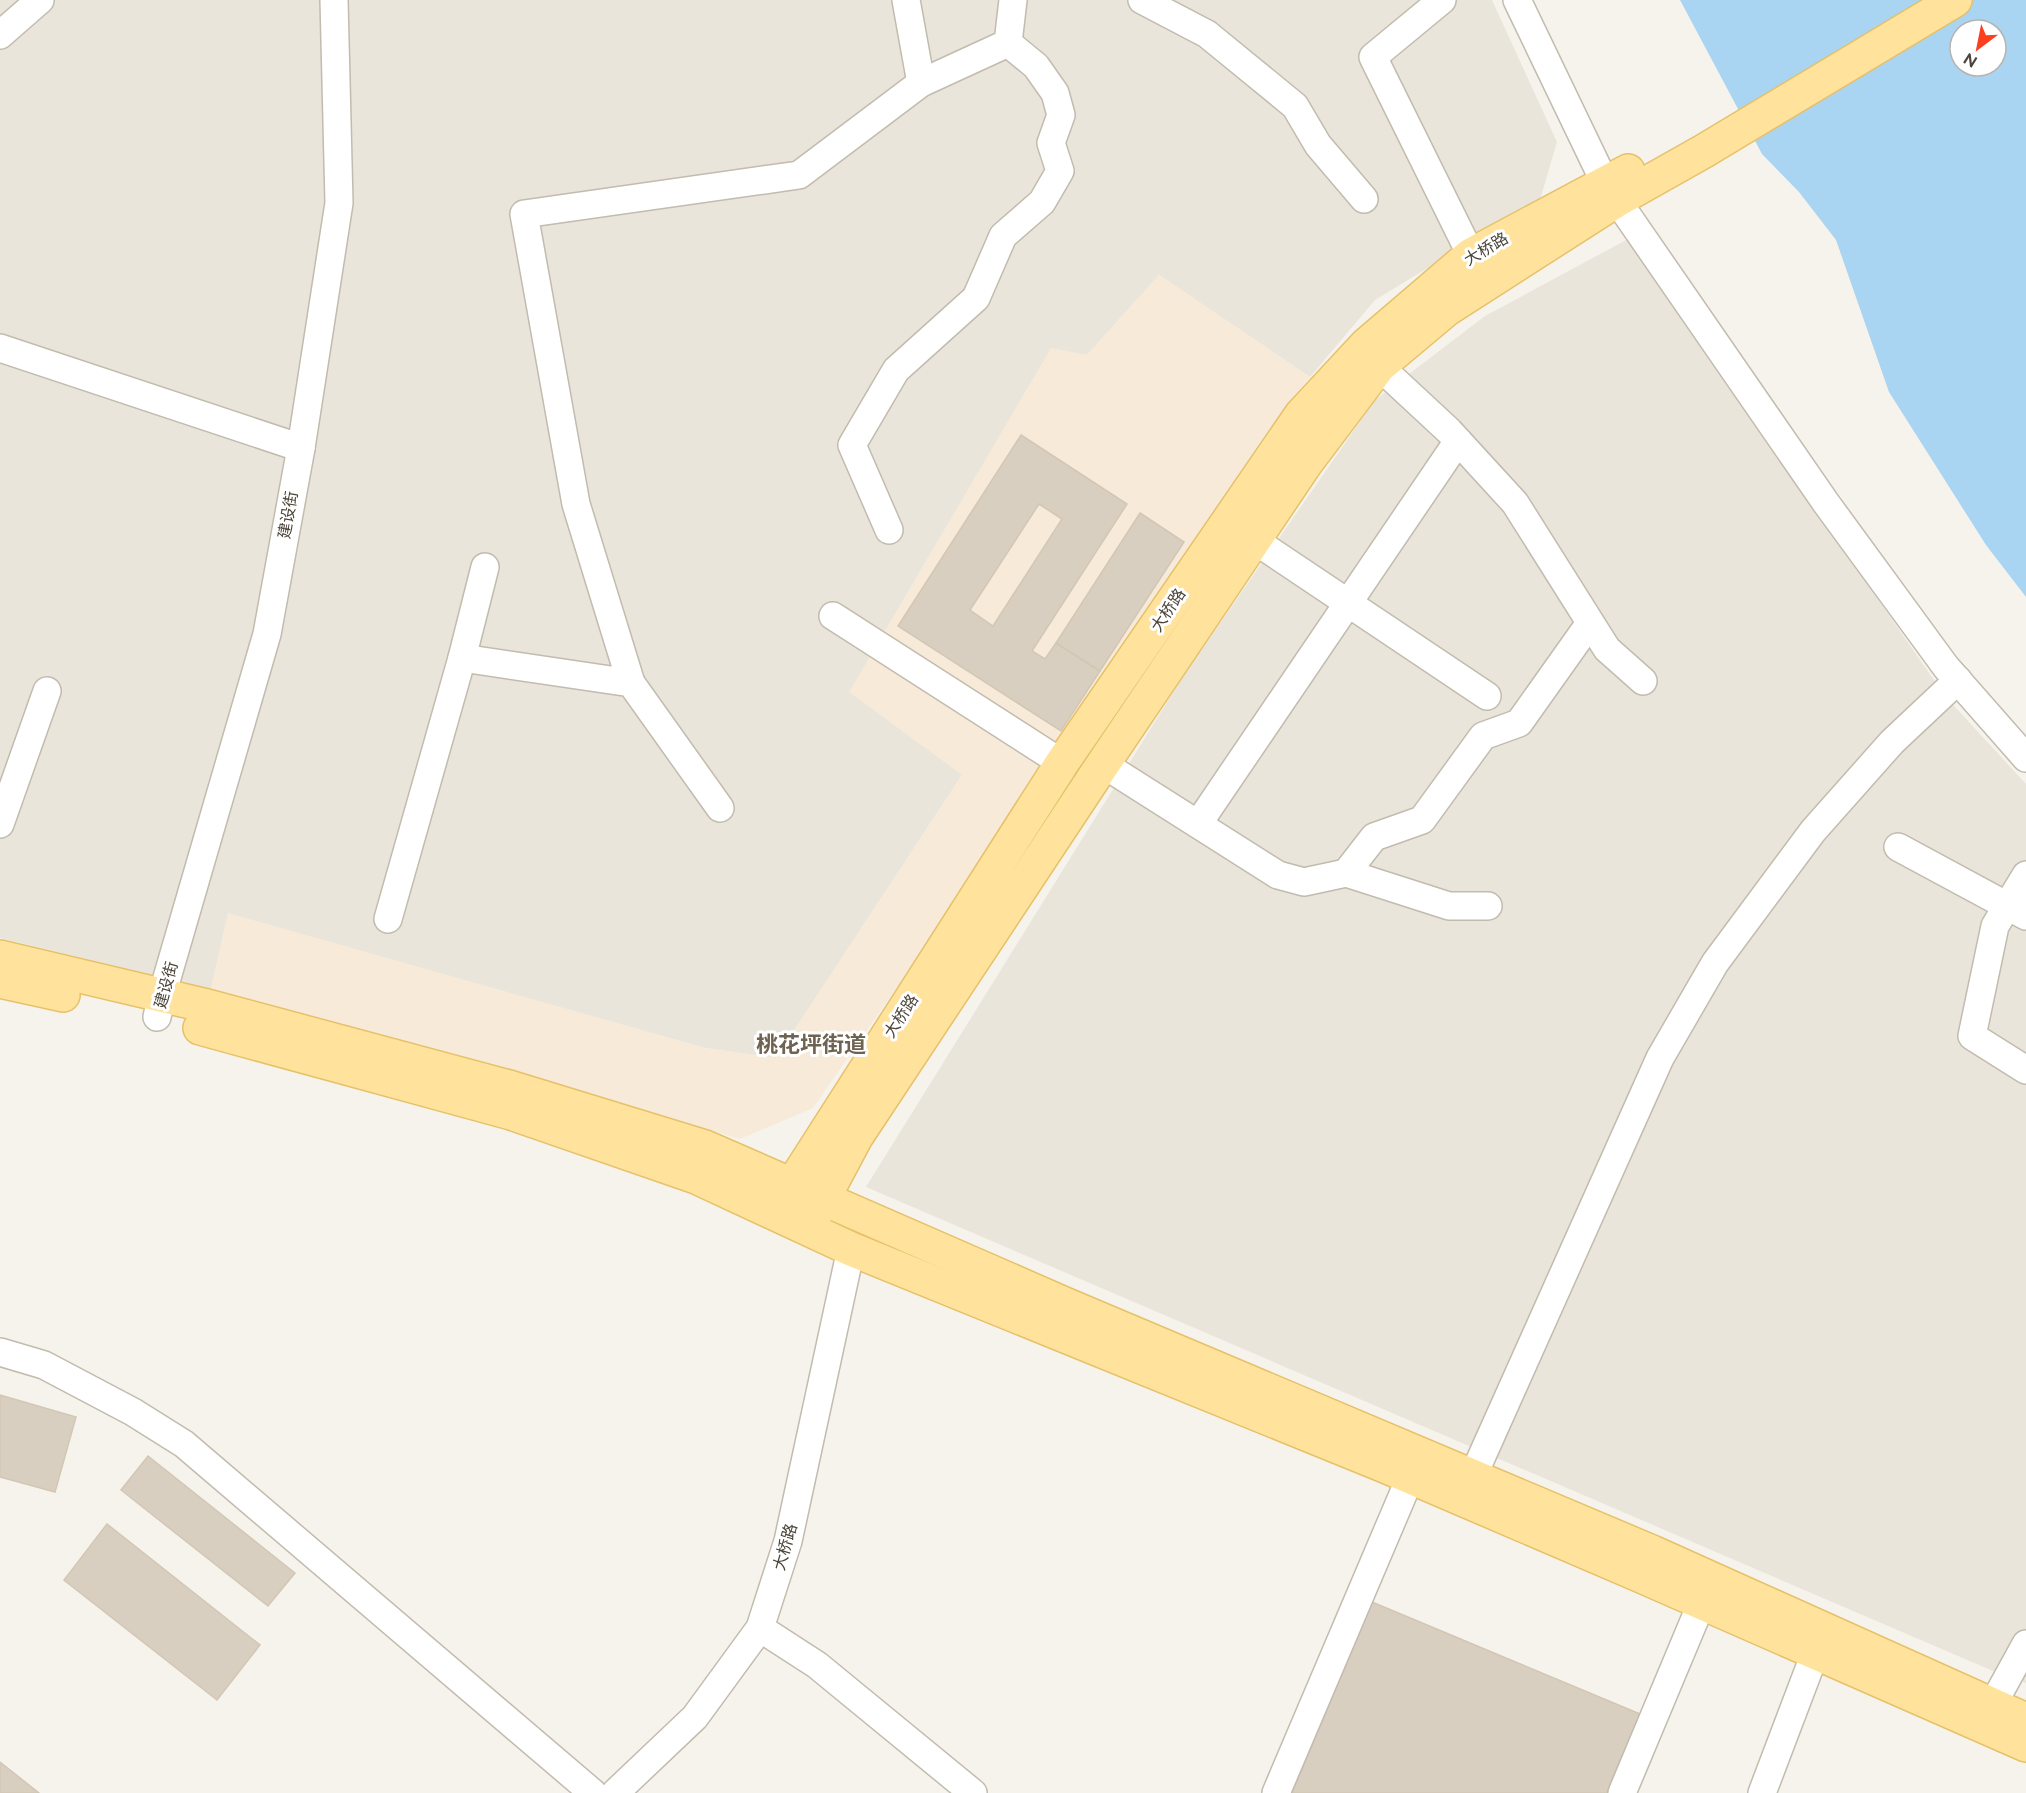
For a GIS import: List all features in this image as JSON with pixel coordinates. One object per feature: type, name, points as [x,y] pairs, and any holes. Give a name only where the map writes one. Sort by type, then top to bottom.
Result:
[{"type":"main road","points":[[1699,144],[1919,0]]},
{"type":"main road","points":[[1699,144],[1955,0]]},
{"type":"main road","name":"大桥路","points":[[794,1223],[792,1185],[1062,764],[1301,415],[1366,345],[1472,255],[1611,191],[1699,144]]},
{"type":"main road","points":[[794,1223],[823,1198],[856,1137],[1103,764],[1306,463],[1379,366],[1447,309],[1611,191]]},
{"type":"main road","points":[[0,957],[160,1006],[509,1087],[705,1148],[1066,1305],[1469,1488],[1989,1715],[2026,1745]]},
{"type":"main road","points":[[0,981],[160,1006],[196,1026],[511,1113],[696,1177],[851,1249],[1410,1478],[1469,1488],[1702,1602],[1820,1640]]},
{"type":"main road","points":[[1989,1715],[2026,1720]]},
{"type":"street","points":[[0,35],[40,0]]},
{"type":"street","name":"建设街","points":[[160,1006],[267,634],[301,448],[339,203],[334,0]]},
{"type":"street","points":[[906,0],[921,83]]},
{"type":"street","points":[[1008,44],[1013,0]]},
{"type":"street","points":[[1142,0],[1208,34],[1295,106],[1318,145],[1364,199]]},
{"type":"street","points":[[1442,0],[1373,57],[1472,255]]},
{"type":"street","points":[[1517,0],[1611,191],[1826,503],[1946,667],[2026,758]]},
{"type":"street","points":[[720,808],[632,683],[576,504],[524,214],[800,175],[921,83],[1008,44]]},
{"type":"street","points":[[889,530],[852,445],[896,370],[976,298],[1003,236],[1042,202],[1060,171],[1051,143],[1061,115],[1054,93],[1036,66],[1008,44]]},
{"type":"street","points":[[0,348],[301,448]]},
{"type":"street","points":[[1379,366],[1458,441],[1515,503],[1607,649],[1643,681]]},
{"type":"street","points":[[1198,824],[1458,441]]},
{"type":"street","points":[[1254,540],[1488,696]]},
{"type":"street","points":[[388,920],[462,658],[484,567]]},
{"type":"street","points":[[833,616],[1062,764]]},
{"type":"street","points":[[1346,873],[1374,837],[1422,820],[1483,736],[1519,723],[1590,623]]},
{"type":"street","points":[[462,658],[632,683]]},
{"type":"street","points":[[1469,1488],[1660,1058],[1715,963],[1813,831],[1892,742],[1958,680]]},
{"type":"street","points":[[0,824],[47,691]]},
{"type":"street","points":[[1103,764],[1278,875],[1304,882],[1346,873],[1449,906],[1488,906]]},
{"type":"street","points":[[1898,847],[2017,911]]},
{"type":"street","points":[[2026,875],[2017,911],[1995,926],[1972,1036],[2026,1070]]},
{"type":"street","name":"大桥路","points":[[615,1793],[695,1717],[760,1628],[788,1541],[851,1249]]},
{"type":"street","points":[[0,1352],[44,1365],[133,1412],[184,1444],[593,1793]]},
{"type":"street","points":[[1276,1793],[1410,1478]]},
{"type":"street","points":[[1622,1793],[1702,1602]]},
{"type":"street","points":[[760,1628],[817,1665],[973,1793]]},
{"type":"street","points":[[1762,1793],[1820,1640]]},
{"type":"street","points":[[1989,1715],[2026,1644]]},
{"type":"shaded area","points":[[0,0],[1492,0],[1557,142],[1540,200],[1375,300],[1310,377],[1159,275],[1087,355],[962,775],[776,1058],[705,1048],[228,914],[211,989],[0,938]]},
{"type":"shaded area","points":[[1628,239],[1945,696],[2026,784],[2026,1683],[1993,1671],[866,1187],[1184,675],[1375,400],[1485,316]]},
{"type":"shaded area","points":[[1159,275],[1310,377],[1292,399],[992,850],[813,1108],[740,1139],[211,989],[228,913],[705,1048],[776,1058],[962,775],[849,692],[1051,348],[1087,355]]},
{"type":"water","points":[[1680,0],[2026,0],[2026,597],[1986,545],[1889,392],[1836,240],[1799,192],[1762,154]]},
{"type":"building","points":[[1021,435],[1127,504],[1032,651],[1045,659],[1056,643],[1100,671],[1061,731],[898,626]],"holes":[[[1039,504],[1062,519],[993,626],[970,610]]]},
{"type":"building","points":[[1140,513],[1184,542],[1100,671],[1056,643]]},
{"type":"building","points":[[0,1395],[76,1417],[55,1492],[0,1477]]},
{"type":"building","points":[[148,1456],[295,1573],[268,1606],[121,1490]]},
{"type":"building","points":[[107,1524],[260,1645],[217,1700],[64,1580]]},
{"type":"building","points":[[1372,1602],[1640,1714],[1607,1793],[1292,1793]]},
{"type":"building","points":[[0,1762],[39,1793],[0,1793]]},
{"type":"district","name":"桃花坪街道","points":[[811,1044]]}]
